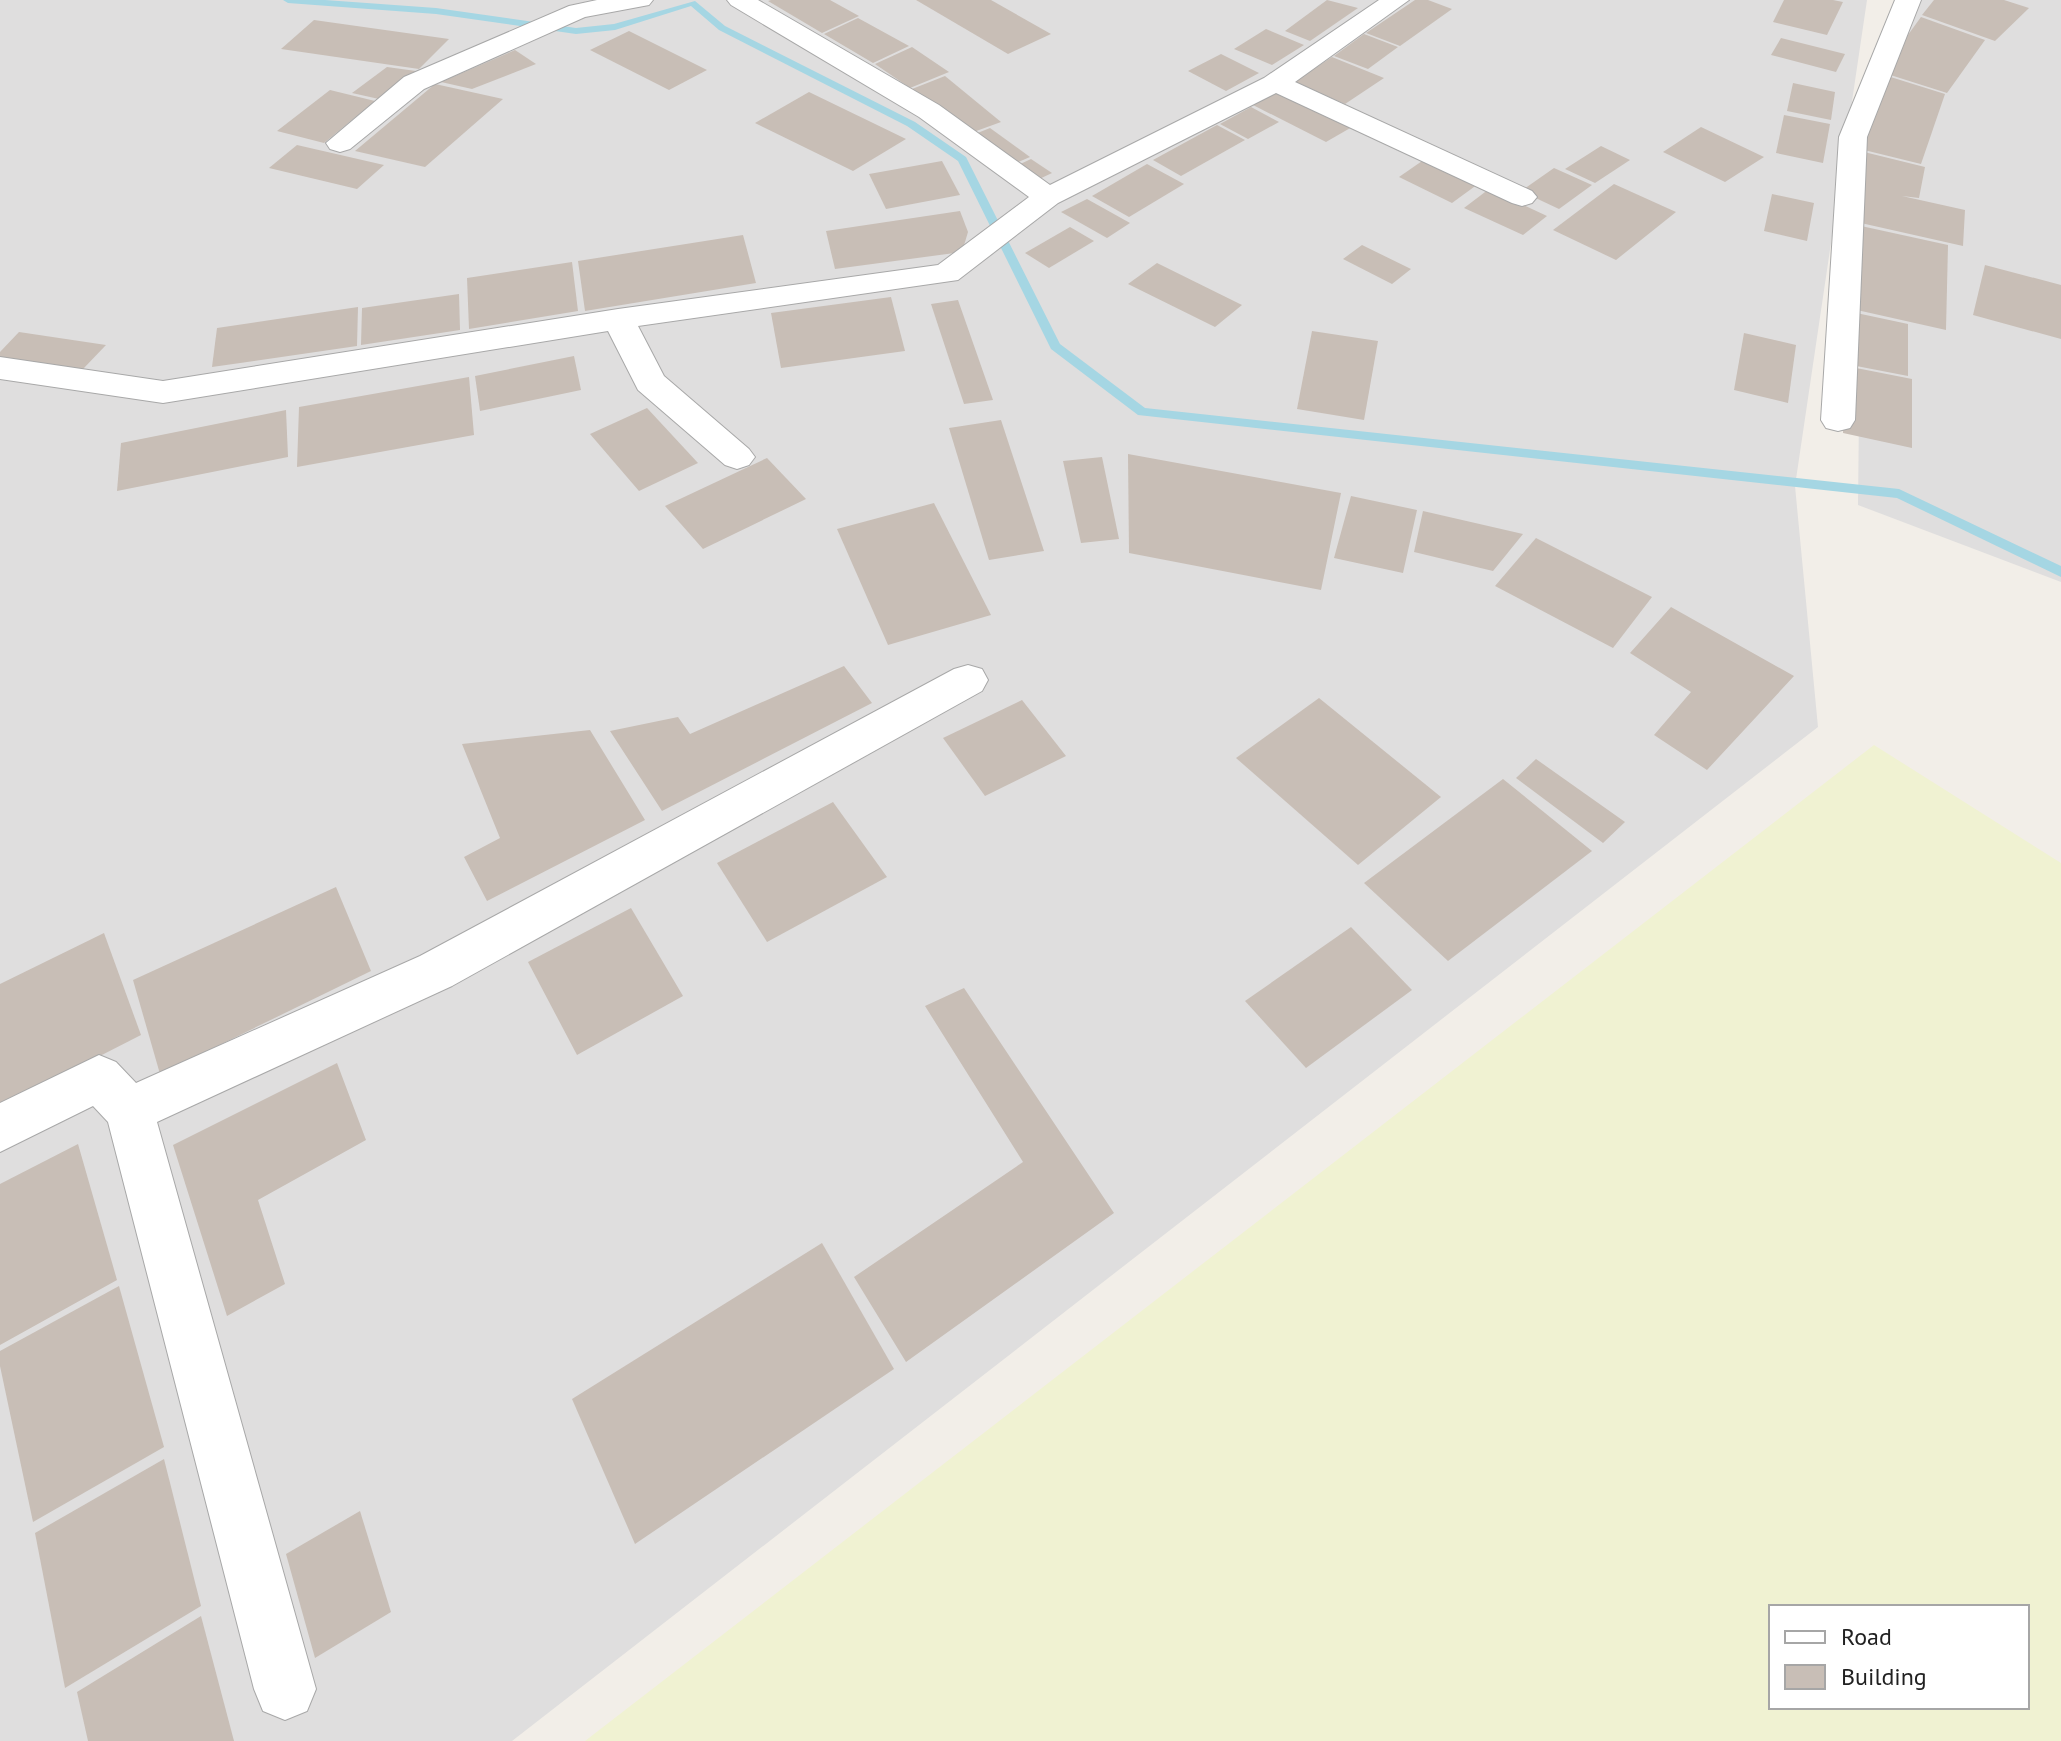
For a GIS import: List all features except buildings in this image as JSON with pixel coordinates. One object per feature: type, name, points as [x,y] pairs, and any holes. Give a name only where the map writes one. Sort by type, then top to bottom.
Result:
[{"type":"street","points":[[340,143],[414,83],[578,11],[640,0]]},
{"type":"street","points":[[740,0],[929,111],[1039,204]]},
{"type":"street","points":[[0,368],[163,392],[618,319],[947,273],[1039,204],[1274,84],[1396,0]]},
{"type":"street","points":[[1838,420],[1853,137],[1908,0]]},
{"type":"street","points":[[1274,84],[1294,90],[1522,197]]},
{"type":"street","points":[[618,319],[650,382],[737,457]]},
{"type":"street","points":[[129,1110],[436,971],[968,680]]},
{"type":"street","points":[[0,1128],[99,1078],[129,1110],[285,1689]]},
{"type":"shaded area","points":[[0,0],[1867,0],[1795,486],[1818,727],[512,1741],[0,1741]]},
{"type":"shaded area","points":[[1921,0],[2061,0],[2061,582],[1858,505],[1862,139]]},
{"type":"green space","points":[[1874,745],[2061,863],[2061,1741],[585,1741]]},
{"type":"waterway","points":[[288,0],[436,11],[576,31],[615,27],[692,3],[722,28],[911,124],[962,159],[1055,346],[1142,412],[1899,494],[2061,572]]}]
